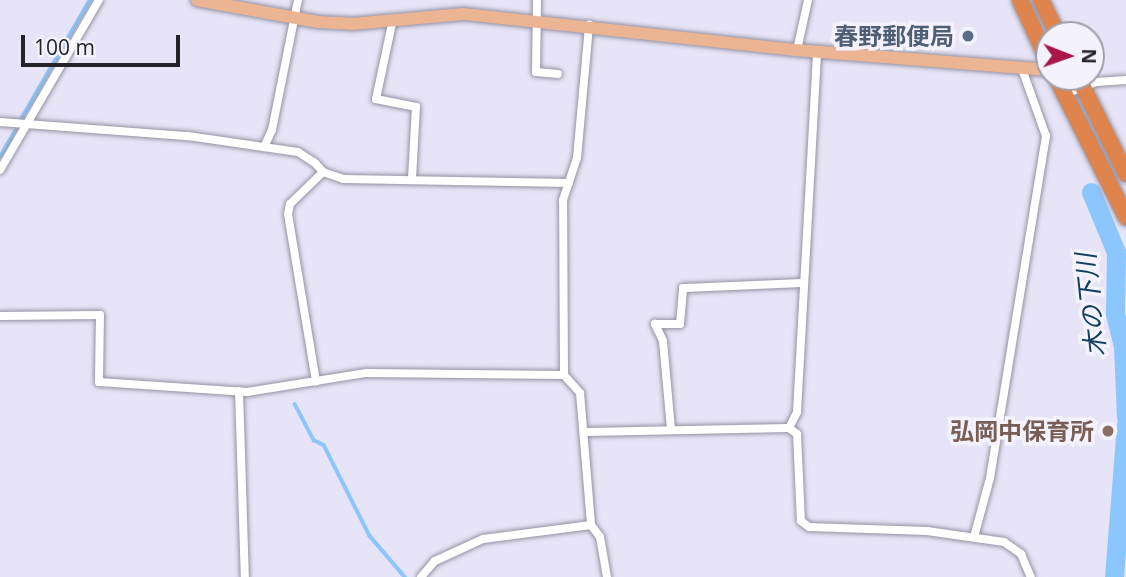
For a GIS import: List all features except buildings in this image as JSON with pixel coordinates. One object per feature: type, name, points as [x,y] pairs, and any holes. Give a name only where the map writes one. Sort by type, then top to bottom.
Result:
[{"type":"highway","points":[[1020,0],[1035,33]]},
{"type":"highway","points":[[1041,0],[1051,21]]},
{"type":"highway","points":[[1063,91],[1126,217]]},
{"type":"highway","points":[[1085,91],[1126,174]]},
{"type":"main road","points":[[197,0],[294,18],[352,24],[464,14],[535,19],[817,52],[1035,69]]},
{"type":"street","points":[[0,170],[99,0]]},
{"type":"street","points":[[264,147],[298,0]]},
{"type":"street","points":[[537,0],[536,72],[558,74]]},
{"type":"street","points":[[797,50],[808,0]]},
{"type":"street","points":[[393,19],[376,99],[416,107],[412,178]]},
{"type":"street","points":[[589,25],[583,117],[563,200],[564,375],[580,393],[586,432],[591,525],[600,537],[607,577]]},
{"type":"street","points":[[789,428],[797,412],[817,52]]},
{"type":"street","points":[[974,537],[990,478],[1046,136],[1022,69]]},
{"type":"street","points":[[1105,81],[1126,80]]},
{"type":"street","points":[[1065,94],[1069,91]]},
{"type":"street","points":[[0,122],[25,126],[188,136],[298,152],[323,172],[343,179],[412,178],[569,183]]},
{"type":"street","points":[[316,382],[288,214],[290,204],[323,172]]},
{"type":"street","points":[[671,429],[663,341],[655,324],[680,324],[683,288],[804,283]]},
{"type":"street","points":[[0,316],[100,315],[99,382],[275,391],[366,373],[564,375]]},
{"type":"street","points":[[239,391],[245,577]]},
{"type":"street","points":[[586,432],[789,428],[797,434],[801,521],[809,527],[974,537],[1013,548],[1021,554],[1031,577]]},
{"type":"street","points":[[421,577],[435,561],[484,540],[591,525]]},
{"type":"waterway","points":[[20,121],[90,0]]},
{"type":"waterway","points":[[0,157],[15,131]]},
{"type":"waterway","name":"木の下川","points":[[1091,192],[1116,252],[1115,314],[1123,347],[1126,417]]},
{"type":"waterway","points":[[295,404],[314,440],[324,445],[370,536],[405,577]]},
{"type":"waterway","name":"木の下川","points":[[1114,577],[1126,425]]},
{"type":"place","name":"春野郵便局","points":[[968,36]]},
{"type":"place","name":"弘岡中保育所","points":[[1108,431]]}]
